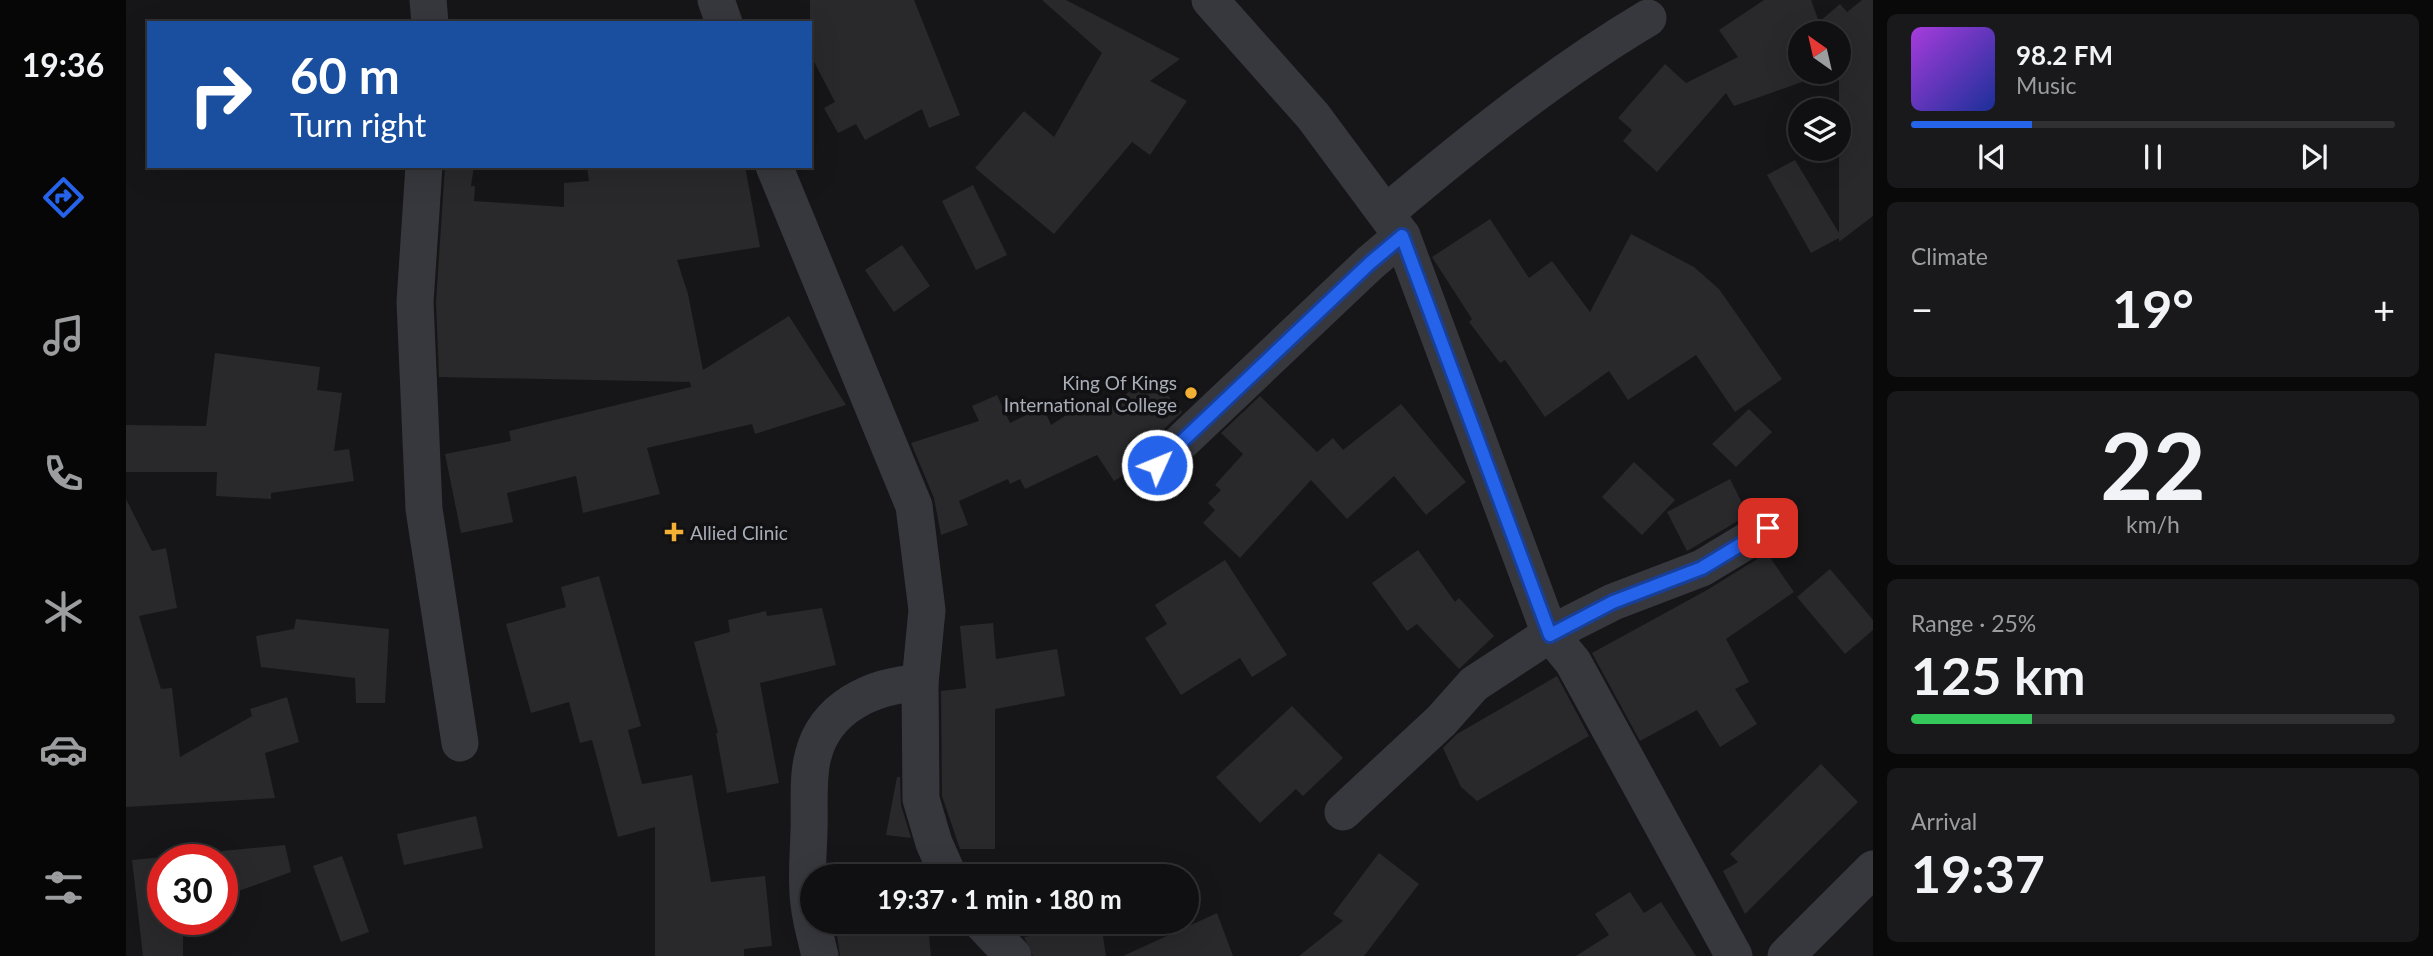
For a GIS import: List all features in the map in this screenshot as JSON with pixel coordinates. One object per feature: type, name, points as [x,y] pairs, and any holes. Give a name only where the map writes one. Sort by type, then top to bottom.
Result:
[{"type":"street","points":[[428,0],[430,21]]},
{"type":"street","points":[[716,0],[723,21]]},
{"type":"street","points":[[1210,0],[1280,76],[1394,225],[1550,635],[1573,662],[1734,956]]},
{"type":"street","points":[[1157,465],[1370,263],[1394,225],[1546,85],[1594,50],[1648,18]]},
{"type":"street","points":[[424,168],[415,302],[424,509],[460,743]]},
{"type":"street","points":[[775,168],[914,506],[927,610],[920,683],[921,799],[934,844],[943,864]]},
{"type":"street","points":[[1343,812],[1441,721],[1474,684],[1550,635],[1613,602],[1702,568],[1768,528]]},
{"type":"street","points":[[809,864],[812,757],[823,731],[842,709],[866,693],[920,683]]},
{"type":"street","points":[[1786,956],[1873,869]]},
{"type":"street","points":[[815,934],[820,956]]},
{"type":"street","points":[[992,934],[1013,956]]},
{"type":"building","points":[[810,0],[914,0],[960,115],[929,128],[922,109],[865,140],[856,124],[838,133],[824,108],[835,102],[812,58]]},
{"type":"building","points":[[1042,0],[1066,0],[1180,59],[1150,81],[1187,101],[1150,155],[1132,142],[1054,234],[975,168],[1024,111],[1054,137],[1102,53]]},
{"type":"building","points":[[1764,0],[1811,0],[1819,21],[1788,21],[1788,84],[1796,84],[1734,106],[1726,93],[1657,172],[1623,141],[1632,130],[1618,118],[1665,64],[1686,83],[1738,57],[1719,30]]},
{"type":"building","points":[[1862,0],[1873,0],[1873,216],[1839,242],[1839,238],[1811,253],[1767,175],[1796,161],[1839,233],[1839,161],[1851,161],[1851,98],[1839,98],[1839,84],[1852,84],[1852,21],[1820,21],[1840,4],[1847,12]]},
{"type":"building","points":[[445,168],[474,168],[471,186],[475,186],[474,201],[564,207],[564,183],[589,181],[587,168],[745,168],[760,247],[677,260],[688,294],[703,370],[789,316],[846,405],[755,434],[752,424],[647,448],[660,494],[583,513],[576,476],[507,493],[513,522],[461,533],[445,454],[511,441],[509,431],[691,387],[690,382],[439,377],[436,302]]},
{"type":"building","points":[[973,185],[1007,255],[976,270],[942,201]]},
{"type":"building","points":[[1490,219],[1529,278],[1552,261],[1590,312],[1631,234],[1694,267],[1719,289],[1782,379],[1735,412],[1696,355],[1628,400],[1609,371],[1545,417],[1505,360],[1500,363],[1469,322],[1472,319],[1432,257]]},
{"type":"building","points":[[902,245],[930,286],[894,312],[865,270]]},
{"type":"building","points":[[215,353],[320,367],[317,390],[342,393],[334,451],[349,449],[354,481],[271,493],[271,499],[216,496],[217,472],[126,472],[126,425],[206,426]]},
{"type":"building","points":[[1150,374],[1182,412],[1142,450],[1137,467],[1114,481],[1097,455],[1025,489],[1020,479],[1010,484],[1008,479],[959,501],[968,525],[941,535],[934,498],[911,443],[979,421],[972,406],[997,395],[1010,423],[1043,407],[1051,425],[1093,398],[1103,414]]},
{"type":"building","points":[[1260,396],[1317,452],[1333,438],[1343,450],[1401,404],[1466,482],[1426,515],[1394,476],[1347,519],[1311,480],[1240,558],[1203,523],[1215,510],[1208,503],[1221,490],[1215,485],[1243,454],[1221,433]]},
{"type":"building","points":[[1749,409],[1772,432],[1736,467],[1712,444]]},
{"type":"building","points":[[1634,462],[1675,500],[1642,535],[1602,497]]},
{"type":"building","points":[[1730,479],[1748,515],[1687,551],[1667,512]]},
{"type":"building","points":[[126,499],[152,551],[166,548],[177,608],[139,616],[161,689],[172,688],[180,757],[252,716],[250,709],[287,697],[299,742],[265,753],[275,798],[126,807]]},
{"type":"building","points":[[1418,550],[1455,602],[1459,598],[1494,636],[1459,669],[1417,624],[1407,631],[1372,583]]},
{"type":"building","points":[[1767,553],[1794,592],[1726,639],[1749,682],[1735,689],[1757,724],[1720,747],[1697,710],[1640,741],[1592,653],[1707,590]]},
{"type":"building","points":[[1225,560],[1287,655],[1252,677],[1240,658],[1181,695],[1145,638],[1167,624],[1155,605]]},
{"type":"building","points":[[1830,569],[1873,620],[1873,630],[1845,654],[1797,597]]},
{"type":"building","points":[[599,576],[641,726],[628,730],[642,784],[692,775],[711,882],[765,876],[772,946],[744,949],[744,956],[655,956],[655,827],[618,837],[592,740],[580,743],[569,702],[531,713],[506,624],[566,607],[561,587]]},
{"type":"building","points":[[822,608],[836,665],[760,683],[779,783],[727,793],[718,733],[694,642],[730,632],[728,620],[766,611],[767,616]]},
{"type":"building","points":[[296,619],[389,629],[385,703],[356,703],[355,678],[261,667],[256,636],[294,629]]},
{"type":"building","points":[[993,623],[996,659],[1057,649],[1065,696],[995,709],[995,849],[960,849],[942,796],[941,691],[966,688],[960,626]]},
{"type":"building","points":[[1557,676],[1589,736],[1477,801],[1461,787],[1443,748],[1457,734]]},
{"type":"building","points":[[1292,706],[1343,758],[1303,796],[1296,789],[1260,823],[1216,777]]},
{"type":"building","points":[[1821,764],[1858,802],[1745,914],[1723,871],[1738,862],[1730,854]]},
{"type":"building","points":[[897,777],[900,777],[901,805],[911,838],[886,835]]},
{"type":"building","points":[[476,816],[483,848],[404,865],[397,834]]},
{"type":"building","points":[[285,845],[291,872],[238,891],[238,849]]},
{"type":"building","points":[[1379,853],[1419,884],[1364,956],[1299,956],[1343,921],[1333,914]]},
{"type":"building","points":[[342,856],[369,932],[341,942],[313,866]]},
{"type":"building","points":[[147,859],[147,935],[183,935],[183,956],[143,956],[132,860]]},
{"type":"building","points":[[1630,892],[1644,913],[1661,902],[1696,956],[1576,956],[1609,935],[1595,914]]},
{"type":"building","points":[[1217,913],[1233,956],[1123,956],[1171,934],[1199,934],[1199,921]]},
{"type":"building","points":[[929,934],[931,956],[840,956],[837,935]]},
{"type":"building","points":[[1042,934],[1103,934],[1106,956],[1033,956],[1024,937]]},
{"type":"place","name":"King Of Kings International College","points":[[1191,393]]},
{"type":"place","name":"Allied Clinic","points":[[674,532]]},
{"type":"route","points":[[1157,465],[1370,263],[1402,236],[1550,635],[1613,602],[1702,568],[1768,528]]}]
